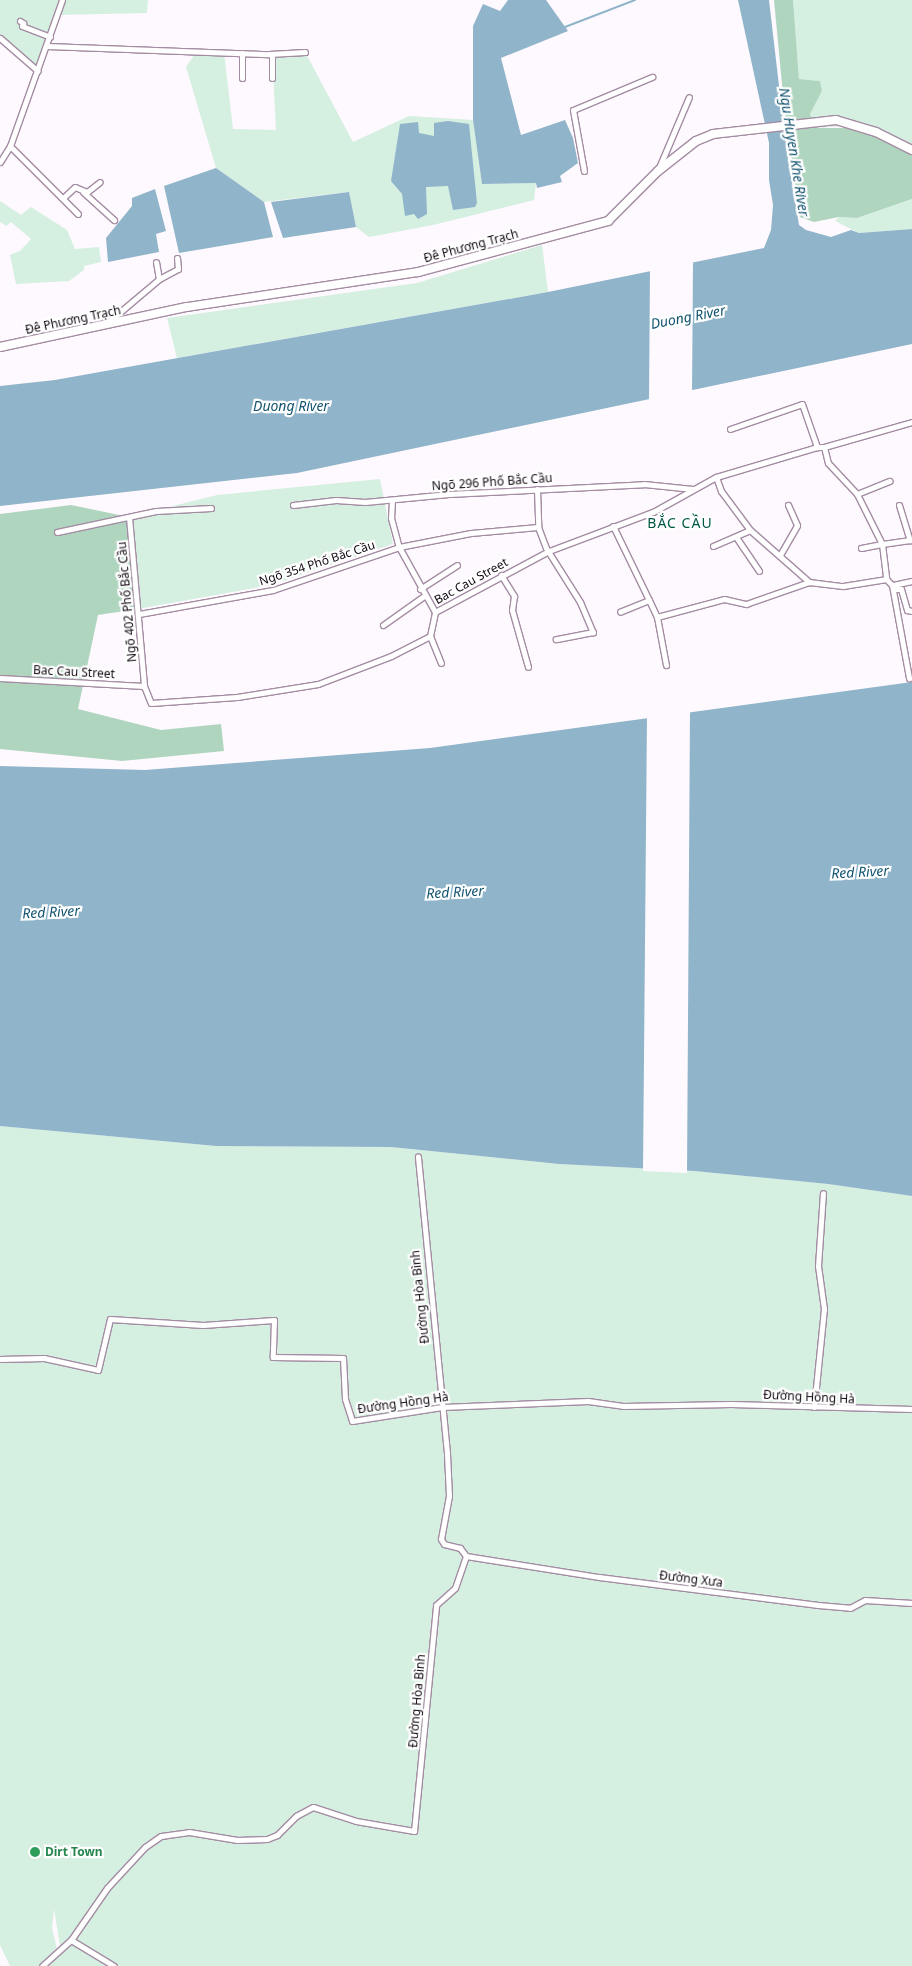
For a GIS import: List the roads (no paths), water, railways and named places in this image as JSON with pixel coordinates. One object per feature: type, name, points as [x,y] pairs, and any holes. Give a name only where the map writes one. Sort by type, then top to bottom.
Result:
[{"type":"main road","name":"Đê Phương Trạch","points":[[0,347],[187,307],[418,272],[608,221],[658,171],[696,141],[713,134],[848,122],[912,150]]},
{"type":"street","points":[[0,162],[10,146],[62,0]]},
{"type":"street","points":[[20,21],[23,23],[22,26],[50,37]]},
{"type":"street","points":[[0,38],[38,71]]},
{"type":"street","points":[[47,46],[272,54],[304,52]]},
{"type":"street","points":[[242,53],[242,78]]},
{"type":"street","points":[[272,54],[272,78]]},
{"type":"street","points":[[584,171],[573,110],[652,77]]},
{"type":"street","points":[[658,171],[688,97]]},
{"type":"street","points":[[10,146],[78,214]]},
{"type":"street","points":[[83,192],[100,182]]},
{"type":"street","points":[[63,198],[74,187],[83,192],[114,220]]},
{"type":"street","points":[[107,324],[159,279],[178,269],[177,258]]},
{"type":"street","points":[[156,262],[159,279]]},
{"type":"street","points":[[730,429],[802,404],[818,447]]},
{"type":"street","name":"Bac Cau Street","points":[[430,636],[435,612],[501,575],[550,551],[653,512],[716,477],[912,422]]},
{"type":"street","points":[[824,447],[828,463],[857,494],[882,544],[886,579],[892,587],[909,678]]},
{"type":"street","points":[[716,477],[721,492],[750,530],[809,582]]},
{"type":"street","points":[[857,494],[890,481]]},
{"type":"street","name":"Ngõ 296 Phố Bắc Cầu","points":[[293,505],[336,500],[357,503],[537,489],[644,484],[693,489]]},
{"type":"street","points":[[537,489],[538,527],[580,602],[592,632],[556,639]]},
{"type":"street","points":[[392,500],[391,518],[399,547],[420,589],[435,612]]},
{"type":"street","points":[[780,555],[797,525],[788,505]]},
{"type":"street","points":[[861,548],[911,540],[899,505]]},
{"type":"street","points":[[57,532],[156,511],[211,508]]},
{"type":"street","name":"Ngõ 402 Phố Bắc Cầu","points":[[129,517],[144,686]]},
{"type":"street","points":[[613,526],[657,617],[666,665]]},
{"type":"street","name":"Ngõ 354 Phố Bắc Cầu","points":[[139,614],[273,590],[399,547],[471,533],[538,527]]},
{"type":"street","points":[[713,546],[750,530]]},
{"type":"street","points":[[736,537],[759,571]]},
{"type":"street","points":[[420,589],[457,565]]},
{"type":"street","points":[[501,575],[514,596],[512,610],[528,667]]},
{"type":"street","points":[[657,617],[724,599],[746,604],[809,582],[843,586],[886,579]]},
{"type":"street","points":[[892,587],[912,581]]},
{"type":"street","points":[[892,587],[901,589],[906,610],[912,611]]},
{"type":"street","points":[[383,625],[424,596]]},
{"type":"street","points":[[620,612],[649,600]]},
{"type":"street","points":[[144,686],[151,703],[291,690],[341,677],[430,636],[441,663]]},
{"type":"street","name":"Bac Cau Street","points":[[0,678],[144,686]]},
{"type":"street","name":"Đường Hòa Bình","points":[[42,1966],[71,1940],[107,1888],[145,1847],[160,1836],[190,1832],[237,1840],[267,1839],[277,1835],[296,1816],[313,1807],[356,1821],[414,1831],[436,1605],[455,1588],[466,1556],[460,1548],[444,1544],[442,1539],[449,1496],[418,1156]]},
{"type":"street","points":[[814,1407],[824,1309],[818,1266],[823,1193]]},
{"type":"street","name":"Đường Hồng Hà","points":[[0,1360],[44,1358],[98,1370],[110,1319],[216,1325],[274,1320],[273,1358],[342,1358],[345,1398],[352,1421],[442,1407],[588,1401],[623,1406],[731,1404],[912,1409]]},
{"type":"street","name":"Đường Xưa","points":[[466,1556],[560,1572],[818,1605],[850,1608],[865,1600],[912,1603]]},
{"type":"street","points":[[71,1940],[114,1966]]},
{"type":"water","points":[[508,0],[546,0],[568,31],[501,58],[521,135],[565,120],[573,138],[578,163],[560,176],[562,182],[537,188],[536,183],[482,184],[473,120],[473,26],[483,4],[500,11]]},
{"type":"water","name":"Duong River","points":[[738,0],[769,0],[786,146],[799,225],[806,230],[831,237],[851,230],[859,233],[912,229],[912,344],[297,473],[0,506],[0,386],[55,380],[548,292],[764,248],[771,230],[773,205],[769,180],[769,143]]},
{"type":"water","points":[[448,121],[469,124],[477,203],[475,207],[453,210],[448,186],[426,187],[427,214],[418,219],[414,214],[405,216],[402,194],[391,181],[400,124],[418,122],[419,133],[434,136],[434,123]]},
{"type":"water","points":[[216,168],[264,202],[273,237],[179,253],[164,186]]},
{"type":"water","points":[[155,189],[166,231],[156,234],[159,252],[108,262],[106,238],[132,206],[132,198]]},
{"type":"water","points":[[349,192],[356,227],[283,238],[271,202]]},
{"type":"water","name":"Red River","points":[[912,682],[912,1196],[828,1184],[694,1171],[559,1164],[391,1147],[216,1146],[0,1126],[0,766],[145,770],[430,748]]},
{"type":"waterway","points":[[565,27],[635,0]]},
{"type":"place","name":"Dirt Town","points":[[35,1852]]},
{"type":"district","name":"BẮC CẦU","points":[[680,523]]},
{"type":"water label","name":"Ngu Huyen Khe River","points":[[794,152]]}]
